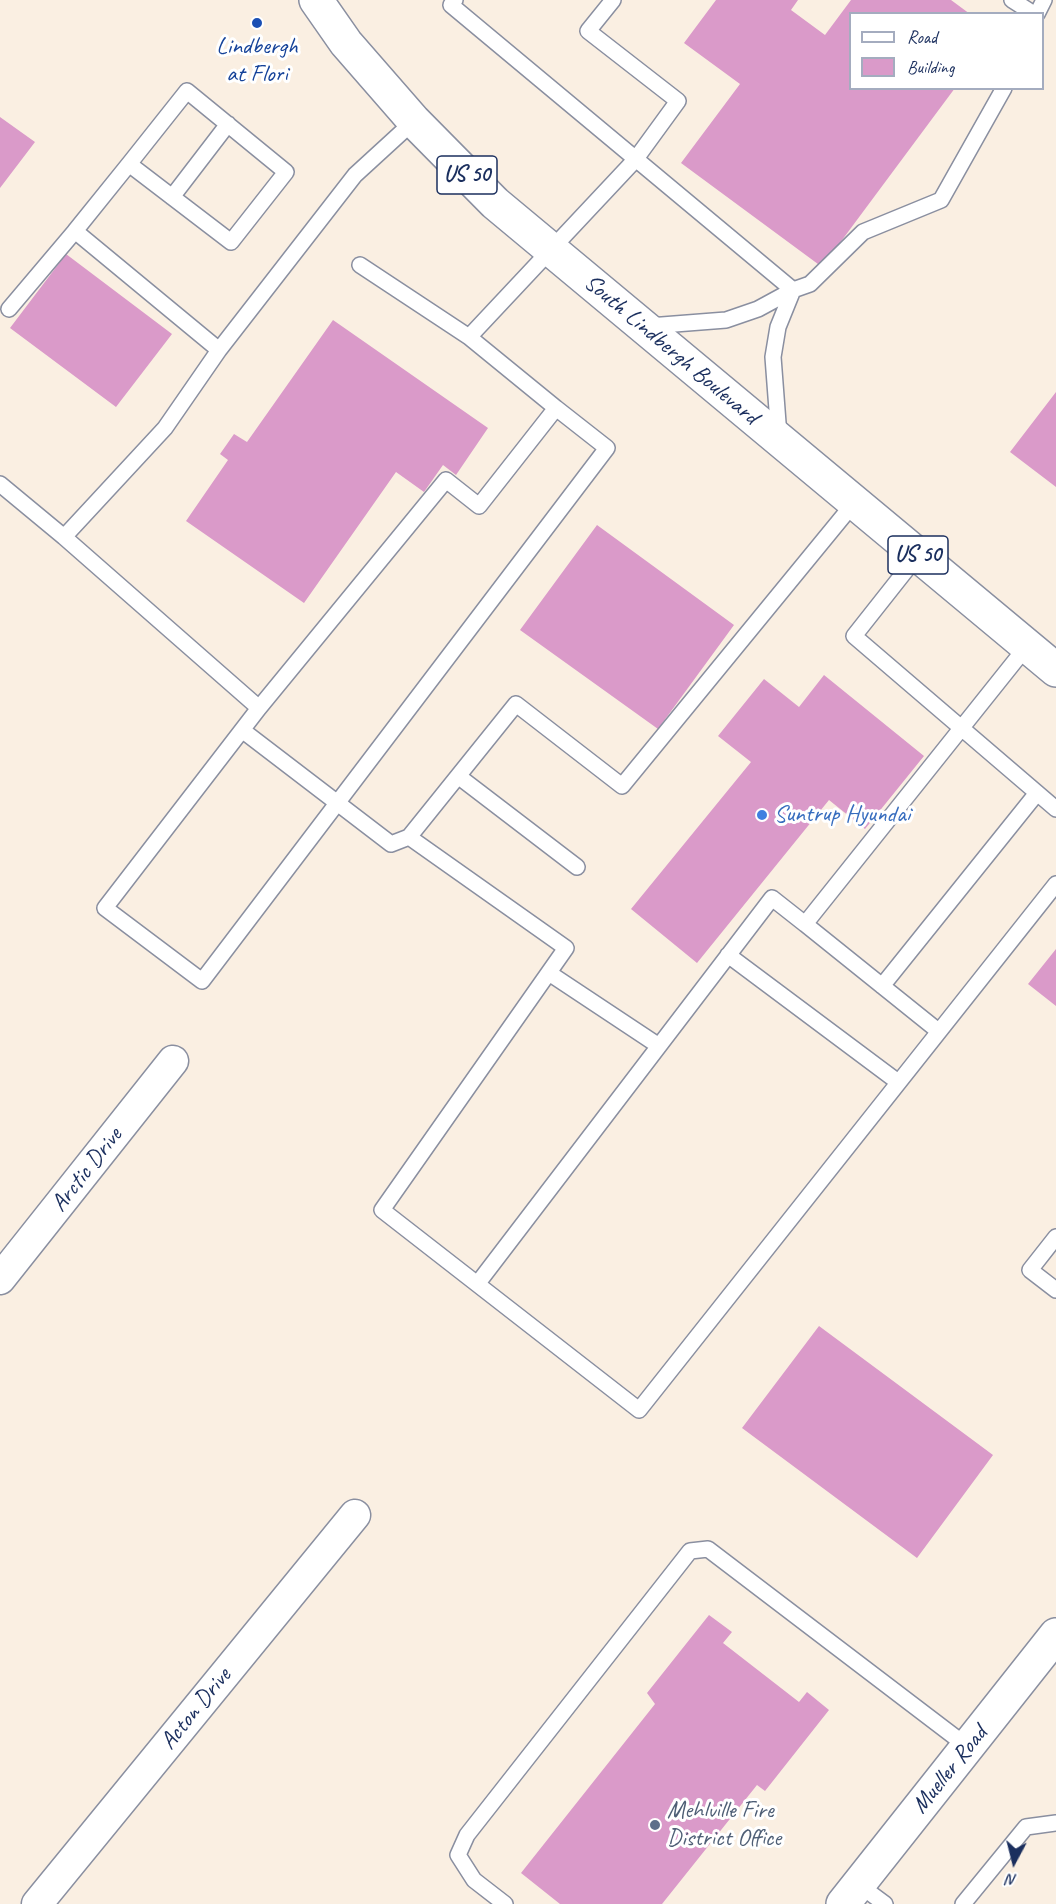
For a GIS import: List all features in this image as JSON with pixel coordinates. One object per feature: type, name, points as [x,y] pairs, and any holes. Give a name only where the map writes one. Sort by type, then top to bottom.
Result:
[{"type":"main road","name":"South Lindbergh Boulevard","points":[[316,0],[346,43],[414,121],[495,203],[1056,670]]},
{"type":"main road","name":"Mueller Road","points":[[850,1894],[1056,1635]]},
{"type":"street","name":"Arctic Drive","points":[[0,1279],[173,1061]]},
{"type":"street","name":"Acton Drive","points":[[37,1904],[355,1515]]},
{"type":"lane","points":[[455,0],[451,5],[793,290]]},
{"type":"lane","points":[[469,337],[635,160],[678,101],[588,31],[613,0]]},
{"type":"lane","points":[[1012,0],[1033,12]]},
{"type":"lane","points":[[642,327],[726,320],[758,309],[793,290],[810,284],[863,232],[941,200],[1003,90]]},
{"type":"lane","points":[[9,309],[187,91],[286,172],[231,242],[129,164]]},
{"type":"lane","points":[[64,537],[165,428],[219,350],[355,175],[414,121]]},
{"type":"lane","points":[[172,197],[228,124]]},
{"type":"lane","points":[[75,231],[219,350]]},
{"type":"lane","points":[[360,265],[469,337],[607,448],[338,805],[202,981],[105,908],[259,708],[446,480],[478,506],[556,408]]},
{"type":"lane","points":[[780,440],[773,357],[777,327],[793,290]]},
{"type":"lane","points":[[0,484],[259,708]]},
{"type":"lane","points":[[242,730],[391,844],[409,837],[516,704],[622,786],[854,503]]},
{"type":"lane","points":[[918,555],[854,636],[1056,809]]},
{"type":"lane","points":[[805,924],[1027,646]]},
{"type":"lane","points":[[458,776],[577,867]]},
{"type":"lane","points":[[882,986],[1037,793]]},
{"type":"lane","points":[[409,837],[566,948],[382,1210],[639,1410],[937,1030],[1056,884]]},
{"type":"lane","points":[[477,1283],[772,898],[937,1030]]},
{"type":"lane","points":[[728,955],[898,1082]]},
{"type":"lane","points":[[549,972],[659,1046]]},
{"type":"lane","points":[[1056,1237],[1030,1270],[1056,1290]]},
{"type":"lane","points":[[505,1904],[474,1880],[458,1855],[467,1835],[690,1551],[708,1548],[969,1747]]},
{"type":"lane","points":[[963,1904],[1026,1827],[1056,1823]]},
{"type":"lane","points":[[850,1894],[885,1904]]},
{"type":"building","points":[[716,0],[798,0],[791,10],[825,35],[851,0],[951,0],[967,12],[849,12],[849,90],[954,90],[822,267],[681,163],[740,84],[684,43]]},
{"type":"building","points":[[0,117],[35,142],[0,188]]},
{"type":"building","points":[[66,254],[172,334],[116,407],[10,328]]},
{"type":"building","points":[[333,320],[488,428],[456,475],[443,465],[424,492],[396,472],[304,603],[186,521],[228,460],[220,454],[234,434],[247,442]]},
{"type":"building","points":[[1056,392],[1056,487],[1010,452]]},
{"type":"building","points":[[597,525],[734,625],[658,729],[520,630]]},
{"type":"building","name":"Suntrup Hyundai","points":[[824,675],[924,756],[865,829],[829,800],[697,963],[631,909],[751,762],[718,736],[764,679],[799,707]]},
{"type":"building","points":[[1056,949],[1056,1006],[1028,984]]},
{"type":"building","points":[[819,1326],[993,1455],[917,1558],[742,1428]]},
{"type":"building","points":[[709,1615],[732,1632],[723,1643],[799,1702],[807,1692],[829,1710],[765,1791],[757,1785],[662,1904],[560,1904],[521,1873],[655,1704],[647,1693]]},
{"type":"place","name":"Lindbergh at Flori","points":[[257,23]]},
{"type":"place","name":"Suntrup Hyundai","points":[[762,815]]},
{"type":"place","name":"Mehlville Fire District Office","points":[[655,1825]]}]
